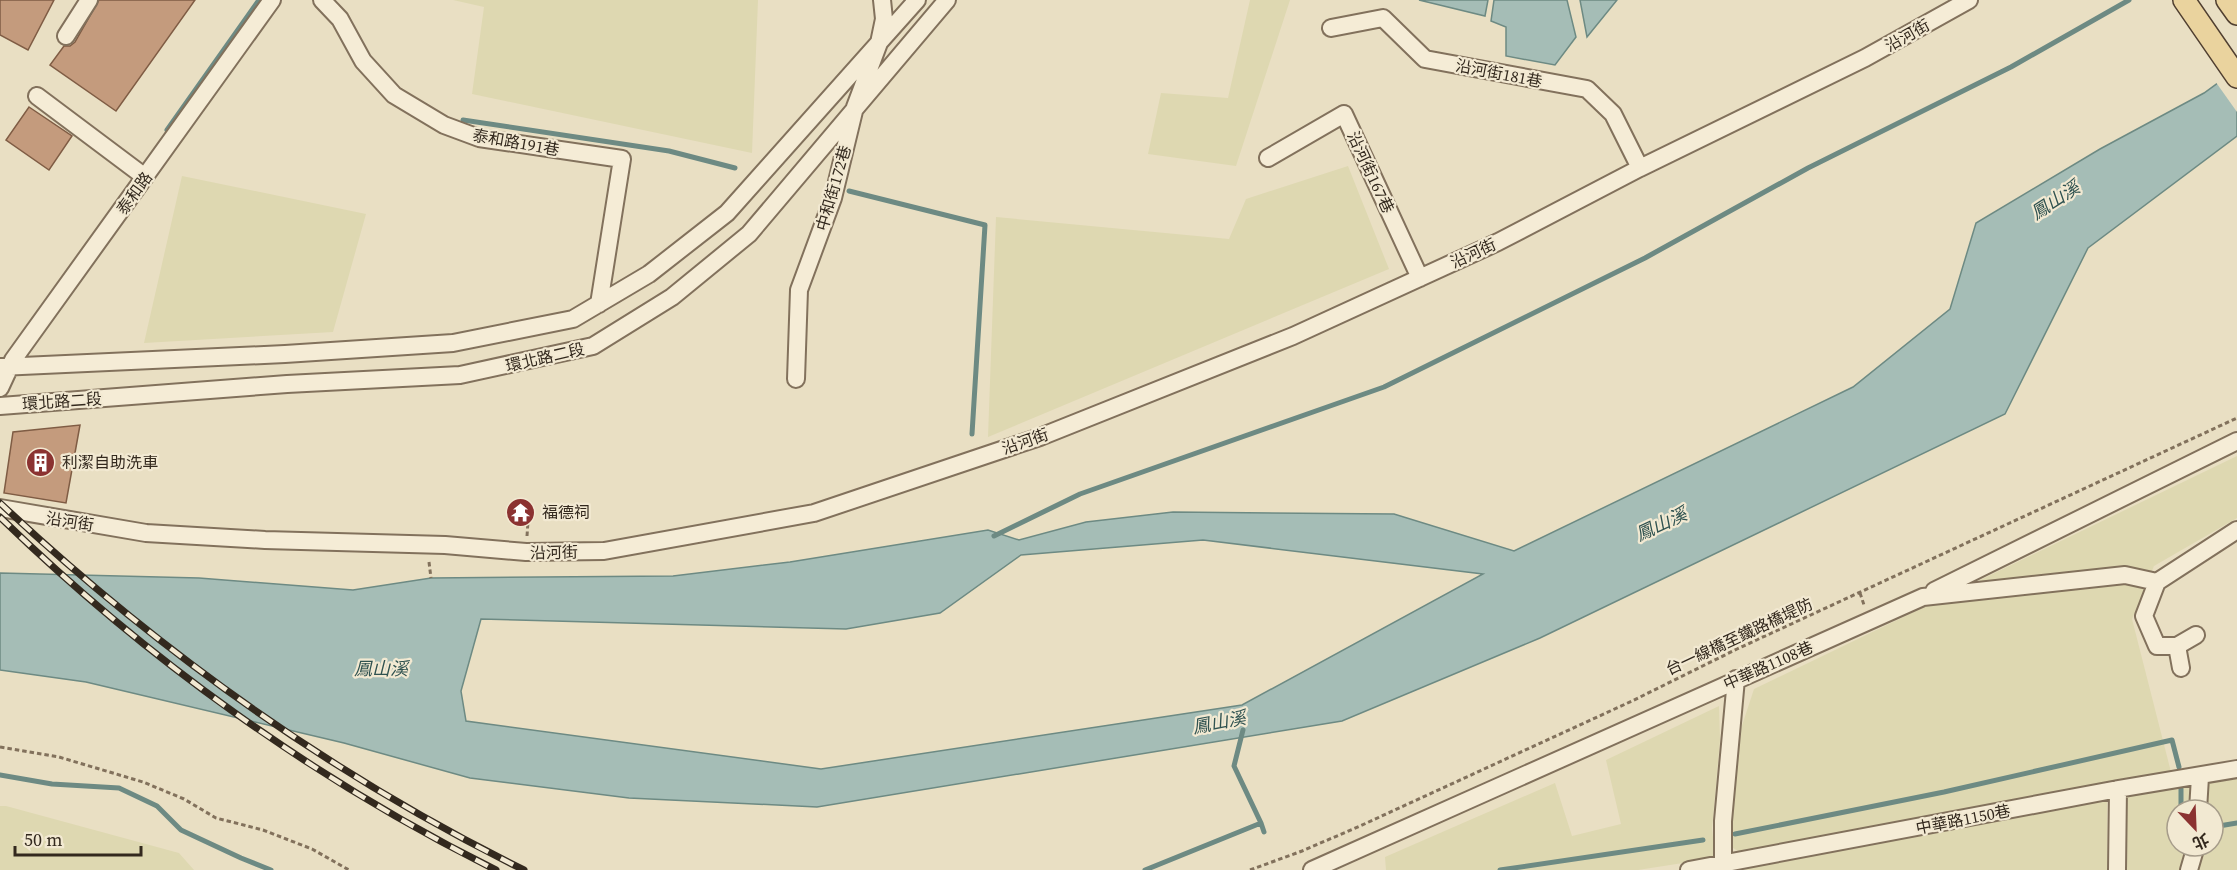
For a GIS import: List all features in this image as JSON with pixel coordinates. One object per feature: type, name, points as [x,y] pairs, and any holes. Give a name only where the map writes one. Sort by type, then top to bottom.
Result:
[{"type":"main road","points":[[2184,0],[2237,77]]},
{"type":"main road","points":[[2227,0],[2237,14]]},
{"type":"street","points":[[66,36],[89,0]]},
{"type":"street","name":"泰和路","points":[[0,388],[4,367],[145,177],[272,0]]},
{"type":"street","name":"泰和路191巷","points":[[322,0],[340,19],[363,61],[394,95],[444,125],[479,138],[622,159],[599,304]]},
{"type":"street","name":"中和街172巷","points":[[796,379],[799,290],[833,198],[855,107],[879,44],[884,20],[882,0]]},
{"type":"street","name":"環北路二段","points":[[4,367],[285,354],[453,343],[573,319],[649,274],[727,213],[917,0]]},
{"type":"street","name":"環北路二段","points":[[0,405],[287,384],[460,375],[593,346],[672,297],[749,234],[947,0]]},
{"type":"street","name":"沿河街","points":[[0,508],[146,532],[265,540],[446,545],[526,552],[604,551],[814,513],[1040,436],[1293,336],[1498,242],[1641,168],[1864,58],[1969,0]]},
{"type":"street","name":"沿河街181巷","points":[[1331,28],[1383,18],[1425,59],[1587,89],[1613,114],[1641,168]]},
{"type":"street","points":[[37,96],[145,177]]},
{"type":"street","name":"沿河街167巷","points":[[1268,158],[1344,114],[1420,278]]},
{"type":"street","points":[[1923,597],[2237,441]]},
{"type":"street","points":[[2196,635],[2177,646],[2157,646],[2144,616],[2157,582],[2237,530]]},
{"type":"street","name":"中華路1108巷","points":[[1312,870],[1923,597],[2125,575],[2157,582]]},
{"type":"street","points":[[2177,646],[2181,668]]},
{"type":"street","points":[[1723,864],[1723,821],[1736,680]]},
{"type":"street","name":"中華路1150巷","points":[[1689,870],[2118,789],[2237,769]]},
{"type":"street","points":[[2199,798],[2200,777]]},
{"type":"street","points":[[2116,870],[2118,789]]},
{"type":"path","name":"台一線橋至鐵路橋堤防","points":[[1250,870],[1360,826],[2237,418]]},
{"type":"path","points":[[526,552],[529,507]]},
{"type":"path","points":[[0,747],[58,757],[143,782],[184,799],[216,818],[263,830],[312,849],[350,870]]},
{"type":"shaded area","points":[[453,0],[758,0],[752,153],[472,94],[484,7]]},
{"type":"shaded area","points":[[1250,0],[1290,0],[1236,166],[1148,154],[1161,93],[1228,98]]},
{"type":"shaded area","points":[[1348,166],[1389,269],[988,437],[996,217],[1229,239],[1246,199]]},
{"type":"shaded area","points":[[182,176],[366,214],[333,332],[144,343]]},
{"type":"shaded area","points":[[2237,456],[2237,518],[2154,566],[2132,619],[2171,772],[1740,852],[1733,848],[1727,817],[1733,753],[1754,689]]},
{"type":"shaded area","points":[[1719,706],[1720,740],[1712,828],[1715,858],[1638,870],[1386,870],[1385,857],[1555,783],[1572,836],[1621,824],[1606,760]]},
{"type":"shaded area","points":[[2237,778],[2237,870],[2124,870],[2124,793],[2173,789]]},
{"type":"shaded area","points":[[2107,798],[2107,870],[1719,870]]},
{"type":"shaded area","points":[[0,806],[179,853],[194,870],[0,870]]},
{"type":"water","points":[[1419,0],[1488,0],[1485,16]]},
{"type":"water","points":[[1494,0],[1567,0],[1576,37],[1555,65],[1506,56],[1506,27],[1491,21]]},
{"type":"water","points":[[1580,0],[1617,0],[1587,37]]},
{"type":"water","name":"鳳山溪","points":[[2237,69],[2237,136],[2088,248],[2005,414],[1540,638],[1342,721],[817,807],[629,798],[470,778],[344,743],[86,682],[0,670],[0,573],[199,578],[353,590],[431,578],[673,576],[790,562],[988,530],[1019,540],[1086,522],[1173,512],[1394,514],[1514,551],[1853,387],[1950,309],[1976,223],[2100,149],[2204,93]],"holes":[[[1203,540],[1483,574],[1242,705],[821,769],[466,721],[461,691],[481,619],[846,629],[940,613],[1021,555]]]},
{"type":"pier","points":[[2237,66],[2237,112],[2215,81]]},
{"type":"building","points":[[0,0],[54,0],[28,50],[0,35]]},
{"type":"building","points":[[99,0],[195,0],[116,111],[50,65],[64,46],[70,46],[75,42]]},
{"type":"building","points":[[29,107],[72,136],[49,170],[6,140]]},
{"type":"building","name":"利潔自助洗車","points":[[80,425],[66,503],[4,493],[13,432]]},
{"type":"waterway","points":[[167,130],[259,0]]},
{"type":"waterway","points":[[994,536],[1080,494],[1384,387],[1645,258],[1808,168],[2011,67],[2129,0]]},
{"type":"waterway","points":[[463,120],[669,151],[735,168]]},
{"type":"waterway","points":[[849,191],[985,225],[972,434]]},
{"type":"waterway","points":[[1243,730],[1234,766],[1261,823]]},
{"type":"waterway","points":[[1735,834],[1944,792],[2172,740],[2179,767]]},
{"type":"waterway","points":[[0,775],[52,784],[119,788],[157,806],[181,830],[271,870]]},
{"type":"waterway","points":[[2181,789],[2181,798]]},
{"type":"waterway","points":[[1145,870],[1261,823],[1264,832]]},
{"type":"waterway","points":[[2225,825],[2237,823]]},
{"type":"waterway","points":[[1500,870],[1703,840]]},
{"type":"railway","points":[[0,503],[121,609],[249,706],[315,751],[383,793],[524,870]]},
{"type":"railway","points":[[0,517],[113,619],[234,713],[363,797],[496,870]]},
{"type":"place","name":"利潔自助洗車","points":[[41,462]]},
{"type":"place","name":"福德祠","points":[[521,512]]}]
